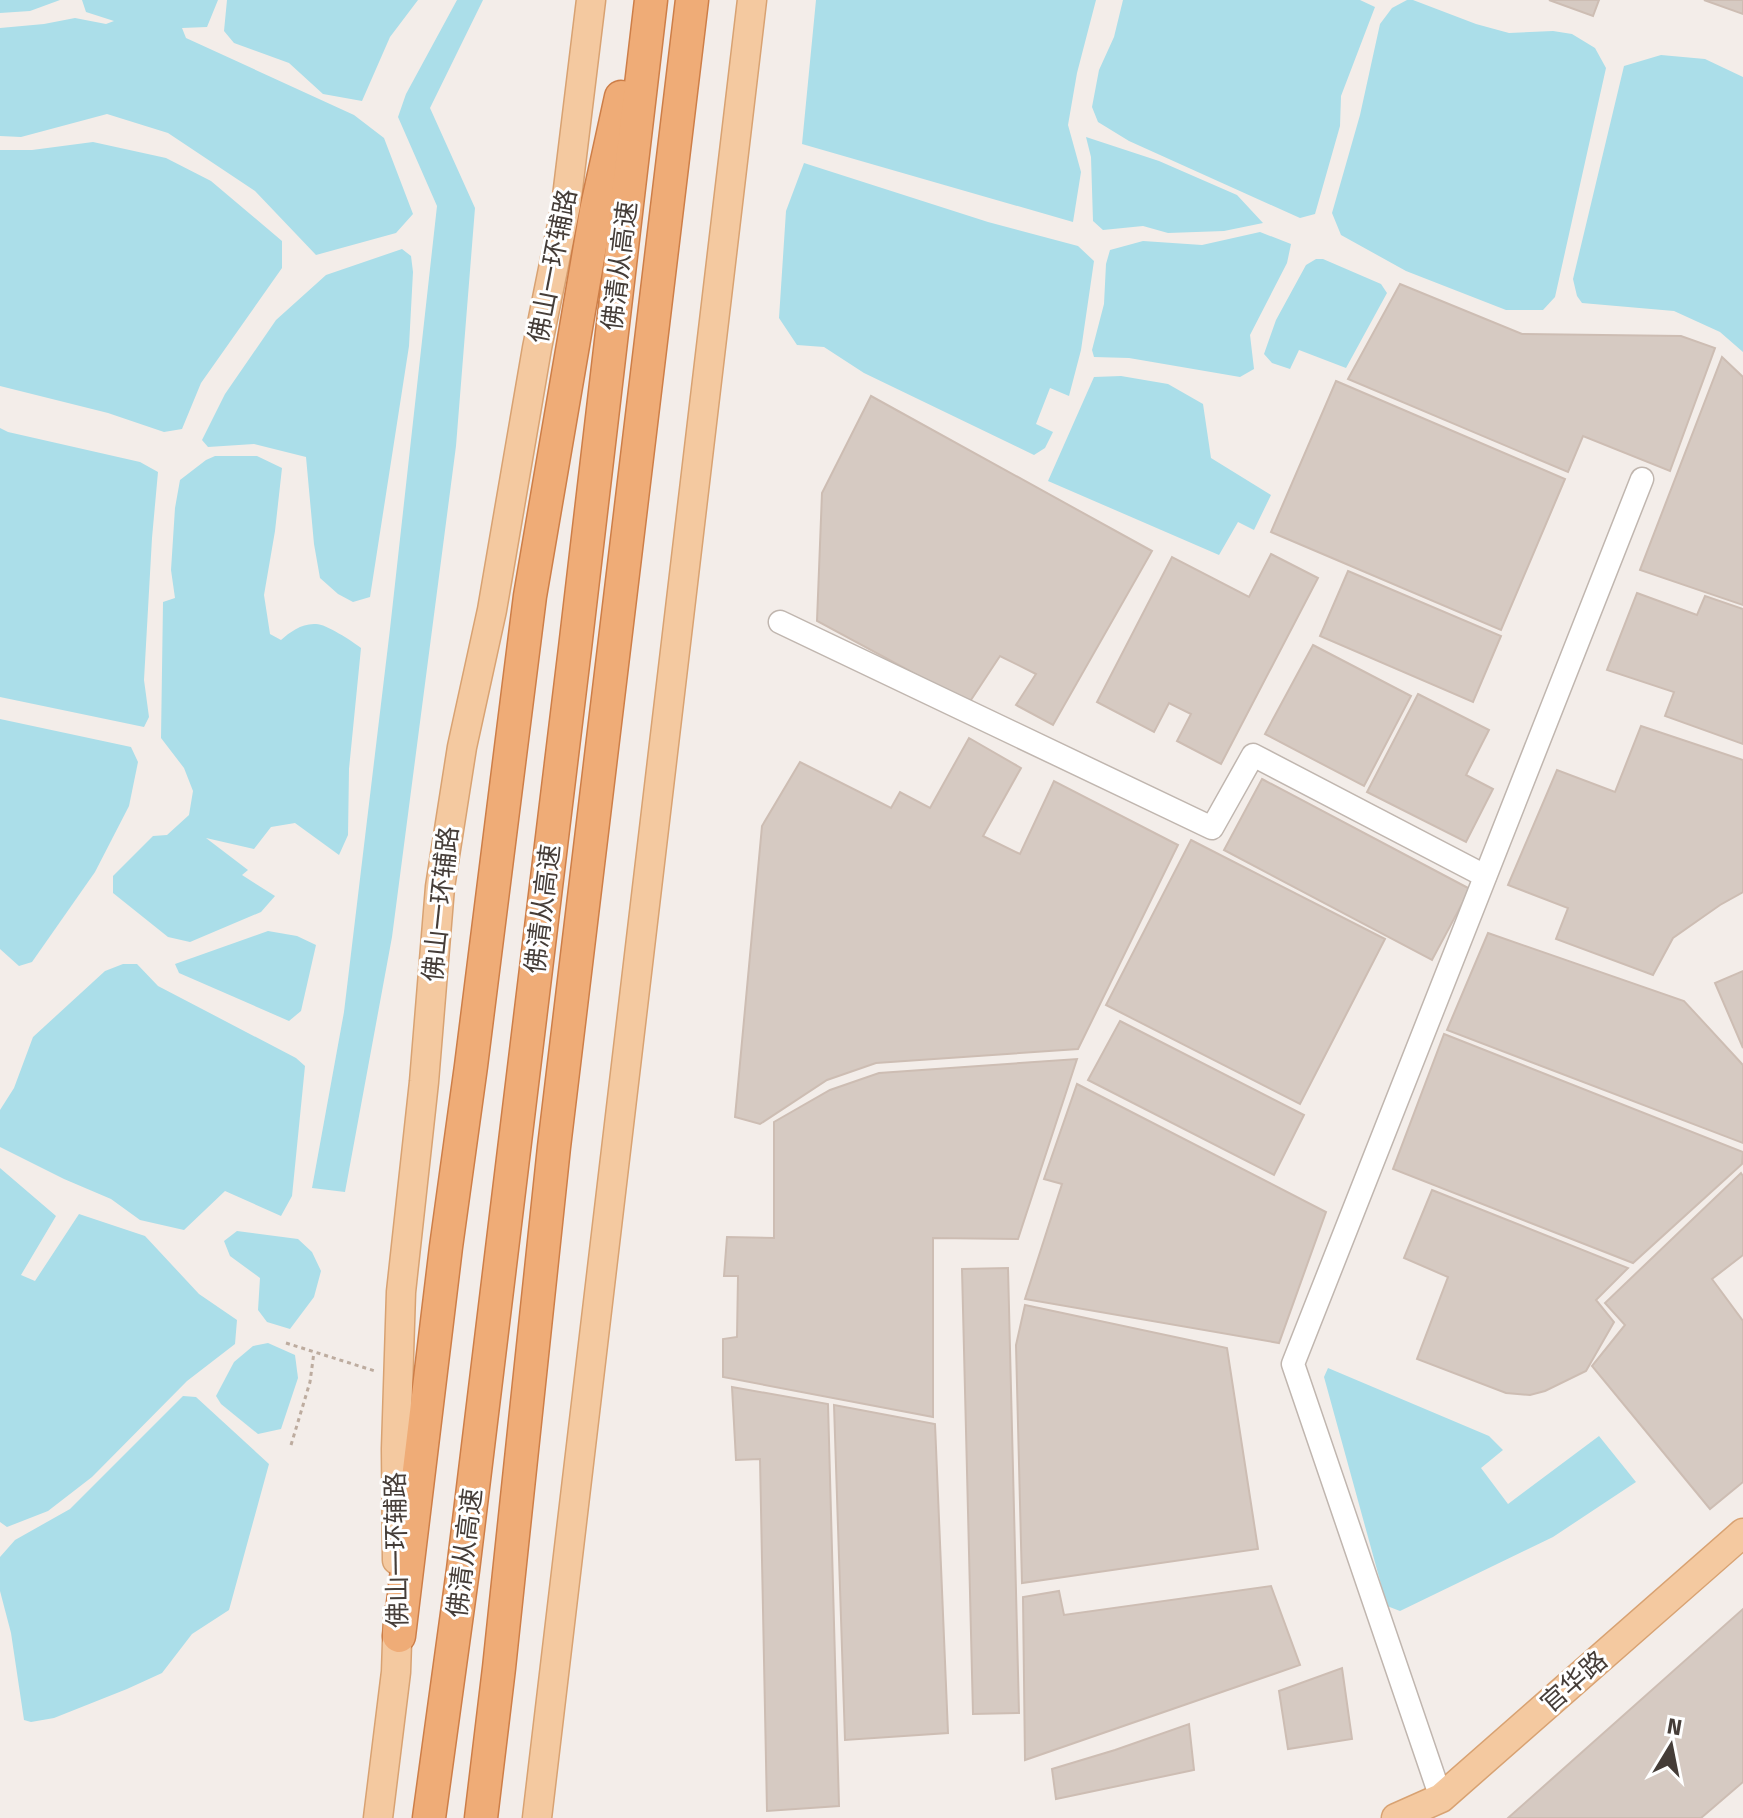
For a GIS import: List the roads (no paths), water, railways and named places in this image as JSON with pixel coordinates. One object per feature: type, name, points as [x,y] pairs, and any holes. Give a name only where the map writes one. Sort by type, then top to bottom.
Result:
[{"type":"highway","points":[[399,1636],[530,596],[596,211],[643,0]]},
{"type":"highway","name":"佛清从高速","points":[[429,1818],[467,1538],[651,0]]},
{"type":"highway","name":"佛清从高速","points":[[481,1818],[559,1103],[692,0]]},
{"type":"main road","name":"佛山一环辅路","points":[[378,1818],[399,1636],[396,1449],[401,1292],[424,1082],[440,887],[462,747],[492,610],[537,348],[566,205],[591,0]]},
{"type":"main road","points":[[537,1818],[752,9]]},
{"type":"main road","name":"官华路","points":[[1396,1818],[1441,1798],[1743,1533]]},
{"type":"lane","points":[[1441,1798],[1293,1364],[1642,479]]},
{"type":"lane","points":[[780,622],[1212,828],[1253,755],[1485,876]]},
{"type":"water","points":[[0,0],[60,0],[30,11],[0,13]]},
{"type":"water","points":[[82,0],[218,0],[207,27],[182,28],[186,38],[354,115],[384,138],[413,214],[396,233],[316,255],[255,191],[168,133],[107,114],[21,137],[0,136],[0,28],[75,18],[106,24],[114,21],[86,12]]},
{"type":"water","points":[[227,0],[418,0],[390,37],[362,101],[323,94],[289,63],[234,43],[224,31]]},
{"type":"water","points":[[457,0],[483,0],[430,108],[475,208],[456,446],[392,937],[345,1192],[312,1188],[344,1012],[437,206],[398,117],[406,94]]},
{"type":"water","points":[[816,0],[1096,0],[1077,73],[1068,125],[1081,172],[1073,222],[802,144]]},
{"type":"water","points":[[1123,0],[1360,0],[1375,7],[1341,96],[1340,126],[1315,214],[1300,218],[1129,141],[1098,122],[1092,107],[1099,70],[1114,37]]},
{"type":"water","points":[[1407,0],[1509,33],[1553,31],[1572,34],[1595,48],[1606,68],[1555,297],[1543,310],[1506,310],[1406,271],[1341,235],[1332,213],[1360,115],[1380,24],[1392,8]]},
{"type":"water","points":[[1661,55],[1705,59],[1743,77],[1743,352],[1720,332],[1674,311],[1582,303],[1577,296],[1573,279],[1624,66]]},
{"type":"water","points":[[1086,137],[1159,161],[1237,195],[1263,223],[1224,231],[1168,233],[1143,226],[1103,230],[1093,221],[1091,157]]},
{"type":"water","points":[[93,142],[166,158],[211,181],[282,241],[282,268],[201,383],[182,429],[164,432],[108,413],[0,386],[0,150],[32,150]]},
{"type":"water","points":[[804,163],[988,222],[1078,246],[1094,261],[1081,350],[1069,396],[1050,388],[1036,424],[1053,432],[1045,448],[1034,455],[864,373],[824,347],[797,345],[779,318],[786,211]]},
{"type":"water","points":[[1260,232],[1291,244],[1287,263],[1250,335],[1254,369],[1240,377],[1129,358],[1094,357],[1092,350],[1104,304],[1106,264],[1110,250],[1143,241],[1202,245]]},
{"type":"water","points":[[402,249],[411,256],[413,272],[409,346],[370,597],[353,602],[320,578],[306,457],[254,444],[208,447],[202,440],[225,394],[276,320],[326,275]]},
{"type":"water","points":[[1323,259],[1381,284],[1387,293],[1346,368],[1299,350],[1290,369],[1272,363],[1264,354],[1276,320],[1306,265]]},
{"type":"water","points":[[1121,376],[1168,384],[1203,404],[1211,458],[1271,495],[1254,530],[1238,522],[1219,555],[1048,481],[1094,377]]},
{"type":"water","points":[[0,428],[140,462],[158,472],[144,680],[149,717],[144,727],[0,697]]},
{"type":"water","points":[[215,456],[257,456],[282,468],[264,595],[270,634],[281,640],[292,631],[316,624],[361,648],[349,769],[348,835],[339,855],[295,823],[271,827],[254,849],[206,838],[248,870],[242,875],[275,896],[261,912],[190,942],[168,937],[113,893],[113,876],[153,836],[167,835],[189,815],[193,791],[184,768],[161,738],[163,602],[175,598],[171,570],[180,480]]},
{"type":"water","points":[[0,719],[131,747],[138,762],[129,806],[95,872],[32,962],[19,966],[0,949]]},
{"type":"water","points":[[268,931],[297,936],[316,945],[301,1011],[289,1021],[179,973],[175,964]]},
{"type":"water","points":[[123,964],[137,964],[158,986],[296,1058],[305,1066],[292,1196],[281,1216],[225,1191],[184,1230],[140,1220],[111,1199],[0,1147],[0,1110],[14,1088],[33,1037],[105,971]]},
{"type":"water","points":[[0,1168],[56,1216],[21,1275],[35,1281],[79,1214],[145,1236],[199,1294],[237,1320],[235,1344],[187,1381],[92,1477],[48,1511],[7,1527],[0,1522]]},
{"type":"water","points":[[237,1231],[298,1239],[312,1252],[321,1271],[314,1297],[290,1329],[267,1322],[258,1310],[260,1278],[230,1256],[224,1241]]},
{"type":"water","points":[[268,1343],[295,1355],[298,1378],[281,1429],[258,1434],[221,1404],[216,1396],[234,1362],[253,1346]]},
{"type":"water","points":[[1328,1368],[1489,1436],[1503,1450],[1481,1468],[1508,1504],[1599,1436],[1636,1482],[1553,1537],[1400,1611],[1387,1606],[1324,1377]]},
{"type":"water","points":[[183,1396],[196,1397],[269,1464],[229,1610],[192,1634],[162,1673],[54,1718],[31,1722],[24,1720],[11,1633],[0,1591],[0,1557],[15,1540],[70,1509]]}]
